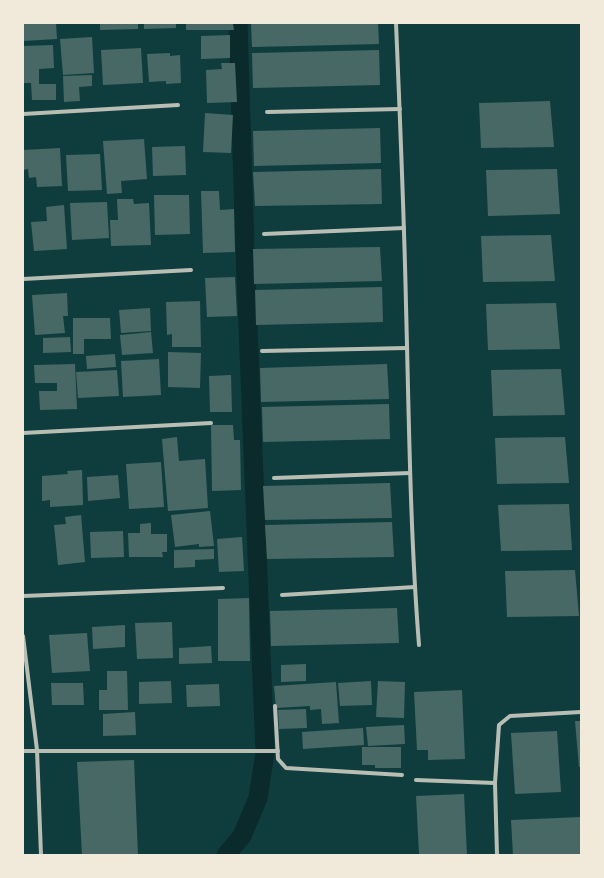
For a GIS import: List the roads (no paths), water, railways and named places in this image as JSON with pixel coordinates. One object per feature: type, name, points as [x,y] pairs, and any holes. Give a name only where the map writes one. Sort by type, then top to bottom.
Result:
[{"type":"street","points":[[396,23],[404,228],[414,587],[419,645]]},
{"type":"street","points":[[23,114],[178,105]]},
{"type":"street","points":[[266,112],[400,109]]},
{"type":"street","points":[[264,234],[404,228]]},
{"type":"street","points":[[23,279],[190,270]]},
{"type":"street","points":[[262,351],[407,348]]},
{"type":"street","points":[[23,433],[212,422]]},
{"type":"street","points":[[274,478],[410,473]]},
{"type":"street","points":[[282,595],[414,587]]},
{"type":"street","points":[[23,596],[224,588]]},
{"type":"street","points":[[23,636],[37,750],[41,855]]},
{"type":"street","points":[[275,706],[276,751],[278,759],[286,768],[402,775]]},
{"type":"street","points":[[497,855],[495,783],[499,725],[510,716],[581,712]]},
{"type":"street","points":[[23,751],[276,751]]},
{"type":"street","points":[[416,780],[495,783]]},
{"type":"waterway","points":[[226,855],[242,836],[258,798],[265,753],[245,251],[238,23]]}]
